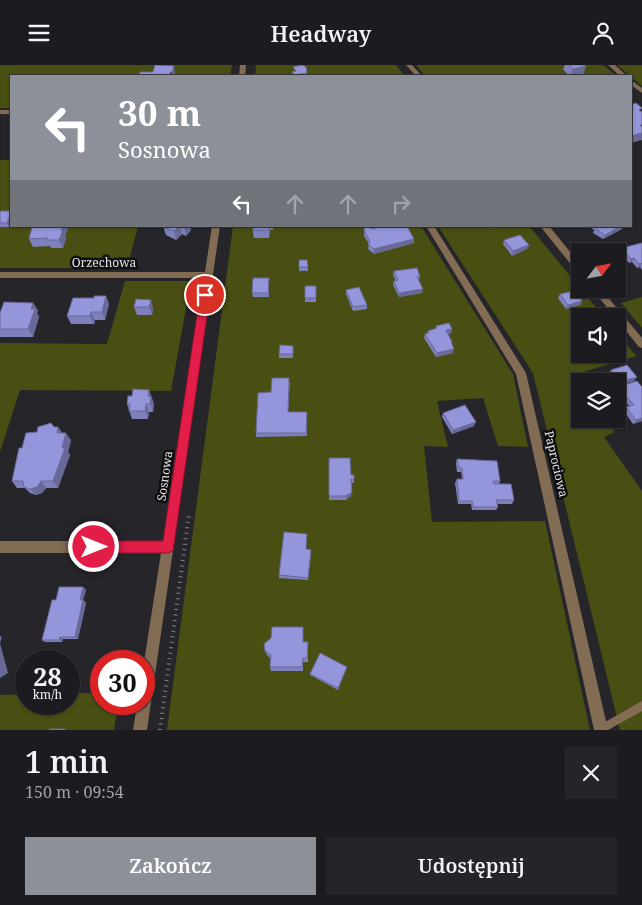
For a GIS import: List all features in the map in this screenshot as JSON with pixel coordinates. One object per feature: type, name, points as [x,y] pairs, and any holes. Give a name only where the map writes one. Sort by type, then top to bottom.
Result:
[{"type":"street","points":[[410,65],[418,75]]},
{"type":"street","points":[[611,65],[623,75]]},
{"type":"street","points":[[632,83],[642,91]]},
{"type":"street","name":"Sosnowa","points":[[140,730],[216,227]]},
{"type":"street","name":"Paprociowa","points":[[431,227],[521,373],[601,729]]},
{"type":"street","points":[[545,227],[571,259]]},
{"type":"street","name":"Orzechowa","points":[[0,275],[208,275]]},
{"type":"street","points":[[604,298],[642,344]]},
{"type":"street","points":[[0,547],[168,547]]},
{"type":"lane","points":[[601,729],[642,707]]},
{"type":"green space","points":[[0,65],[232,65],[230,75],[10,75],[10,108],[0,108]]},
{"type":"green space","points":[[256,65],[396,65],[404,75],[255,75]]},
{"type":"green space","points":[[416,65],[603,65],[616,75],[424,75]]},
{"type":"green space","points":[[617,65],[642,65],[642,86],[632,78],[632,75],[629,75]]},
{"type":"green space","points":[[0,160],[10,160],[10,227],[138,227],[127,268],[0,268]]},
{"type":"green space","points":[[233,227],[422,227],[513,374],[528,447],[498,446],[483,398],[437,401],[448,447],[424,446],[432,522],[545,521],[590,730],[167,730]]},
{"type":"green space","points":[[439,227],[530,227],[571,277],[571,298],[588,298],[596,308],[571,308],[571,363],[613,363],[580,373],[571,373],[571,428],[612,428],[615,432],[604,437],[642,491],[642,730],[620,730],[533,373]]},
{"type":"green space","points":[[125,281],[191,281],[171,391],[20,390],[0,452],[0,343],[107,344]]},
{"type":"green space","points":[[642,297],[642,328],[626,308],[621,303]]},
{"type":"green space","points":[[626,344],[636,356],[626,359]]},
{"type":"green space","points":[[80,693],[90,693],[90,715],[116,715],[114,730],[0,730],[0,695],[15,694],[15,715],[80,715]]},
{"type":"building","points":[[155,65],[174,66],[170,75],[139,75],[140,72],[153,72]]},
{"type":"building","points":[[302,65],[306,67],[307,73],[294,75],[292,72],[296,71],[293,67]]},
{"type":"building","points":[[570,65],[584,65],[586,66],[573,69]]},
{"type":"building","points":[[636,103],[642,108],[639,110],[642,112],[642,125],[640,125],[642,133],[632,136],[632,105]]},
{"type":"building","points":[[10,211],[7,223],[0,223],[0,212]]},
{"type":"building","points":[[32,227],[62,227],[61,230],[63,230],[59,240],[47,240],[48,238],[29,239]]},
{"type":"building","points":[[163,227],[178,227],[174,231]]},
{"type":"building","points":[[254,227],[269,227],[269,230],[253,230]]},
{"type":"building","points":[[408,227],[414,239],[374,249],[368,244],[370,242],[364,228]]},
{"type":"building","points":[[597,227],[619,227],[605,235],[595,228]]},
{"type":"building","points":[[520,235],[529,245],[513,251],[504,240]]},
{"type":"building","points":[[642,243],[642,263],[639,264],[634,258],[631,259],[626,253],[626,247]]},
{"type":"building","points":[[299,260],[307,260],[308,267],[299,267]]},
{"type":"building","points":[[417,268],[420,276],[417,277],[423,289],[399,293],[394,281],[398,280],[394,271]]},
{"type":"building","points":[[253,278],[269,278],[268,293],[252,293]]},
{"type":"building","points":[[305,286],[316,286],[316,298],[305,298]]},
{"type":"building","points":[[359,287],[367,305],[353,307],[346,290]]},
{"type":"building","points":[[571,292],[571,298],[580,298],[582,301],[568,305],[560,294]]},
{"type":"building","points":[[94,296],[106,296],[102,312],[91,312],[90,316],[67,316],[73,298],[94,298]]},
{"type":"building","points":[[136,299],[151,300],[149,307],[134,307]]},
{"type":"building","points":[[4,302],[33,303],[31,309],[35,309],[28,329],[0,329],[0,313]]},
{"type":"building","points":[[449,323],[452,329],[446,330],[454,349],[437,353],[425,334],[437,328],[436,326]]},
{"type":"building","points":[[280,345],[293,346],[293,354],[279,354]]},
{"type":"building","points":[[627,365],[637,377],[626,380],[626,373],[614,373],[611,370]]},
{"type":"building","points":[[272,378],[289,378],[288,412],[307,412],[306,433],[256,433],[258,393],[271,392]]},
{"type":"building","points":[[637,381],[642,387],[642,418],[636,420],[626,407],[634,405],[628,398],[626,399],[626,384]]},
{"type":"building","points":[[133,389],[149,390],[150,404],[146,404],[145,411],[129,411],[130,404],[127,404],[128,396],[132,396]]},
{"type":"building","points":[[465,405],[476,422],[453,430],[443,413]]},
{"type":"building","points":[[51,423],[54,427],[58,427],[57,433],[66,433],[62,448],[65,448],[53,481],[41,481],[37,487],[30,489],[24,487],[23,481],[12,481],[19,448],[22,448],[26,433],[37,432],[38,427]]},
{"type":"building","points":[[329,458],[350,458],[351,475],[354,475],[354,479],[351,479],[352,492],[346,496],[329,496]]},
{"type":"building","points":[[457,459],[497,461],[500,481],[493,481],[494,484],[511,484],[514,500],[496,500],[498,507],[473,507],[472,501],[459,501],[457,479],[463,479],[462,468],[459,468]]},
{"type":"building","points":[[284,532],[307,534],[306,549],[311,550],[308,578],[279,575]]},
{"type":"building","points":[[59,587],[83,587],[80,600],[83,600],[75,637],[60,637],[59,640],[42,640],[52,600],[56,600]]},
{"type":"building","points":[[272,627],[303,627],[303,642],[308,642],[307,658],[303,658],[302,667],[270,667],[271,655],[265,651],[264,644],[271,638]]},
{"type":"building","points":[[320,653],[347,667],[338,688],[310,674]]},
{"type":"route","points":[[94,547],[168,547],[205,295]]}]
